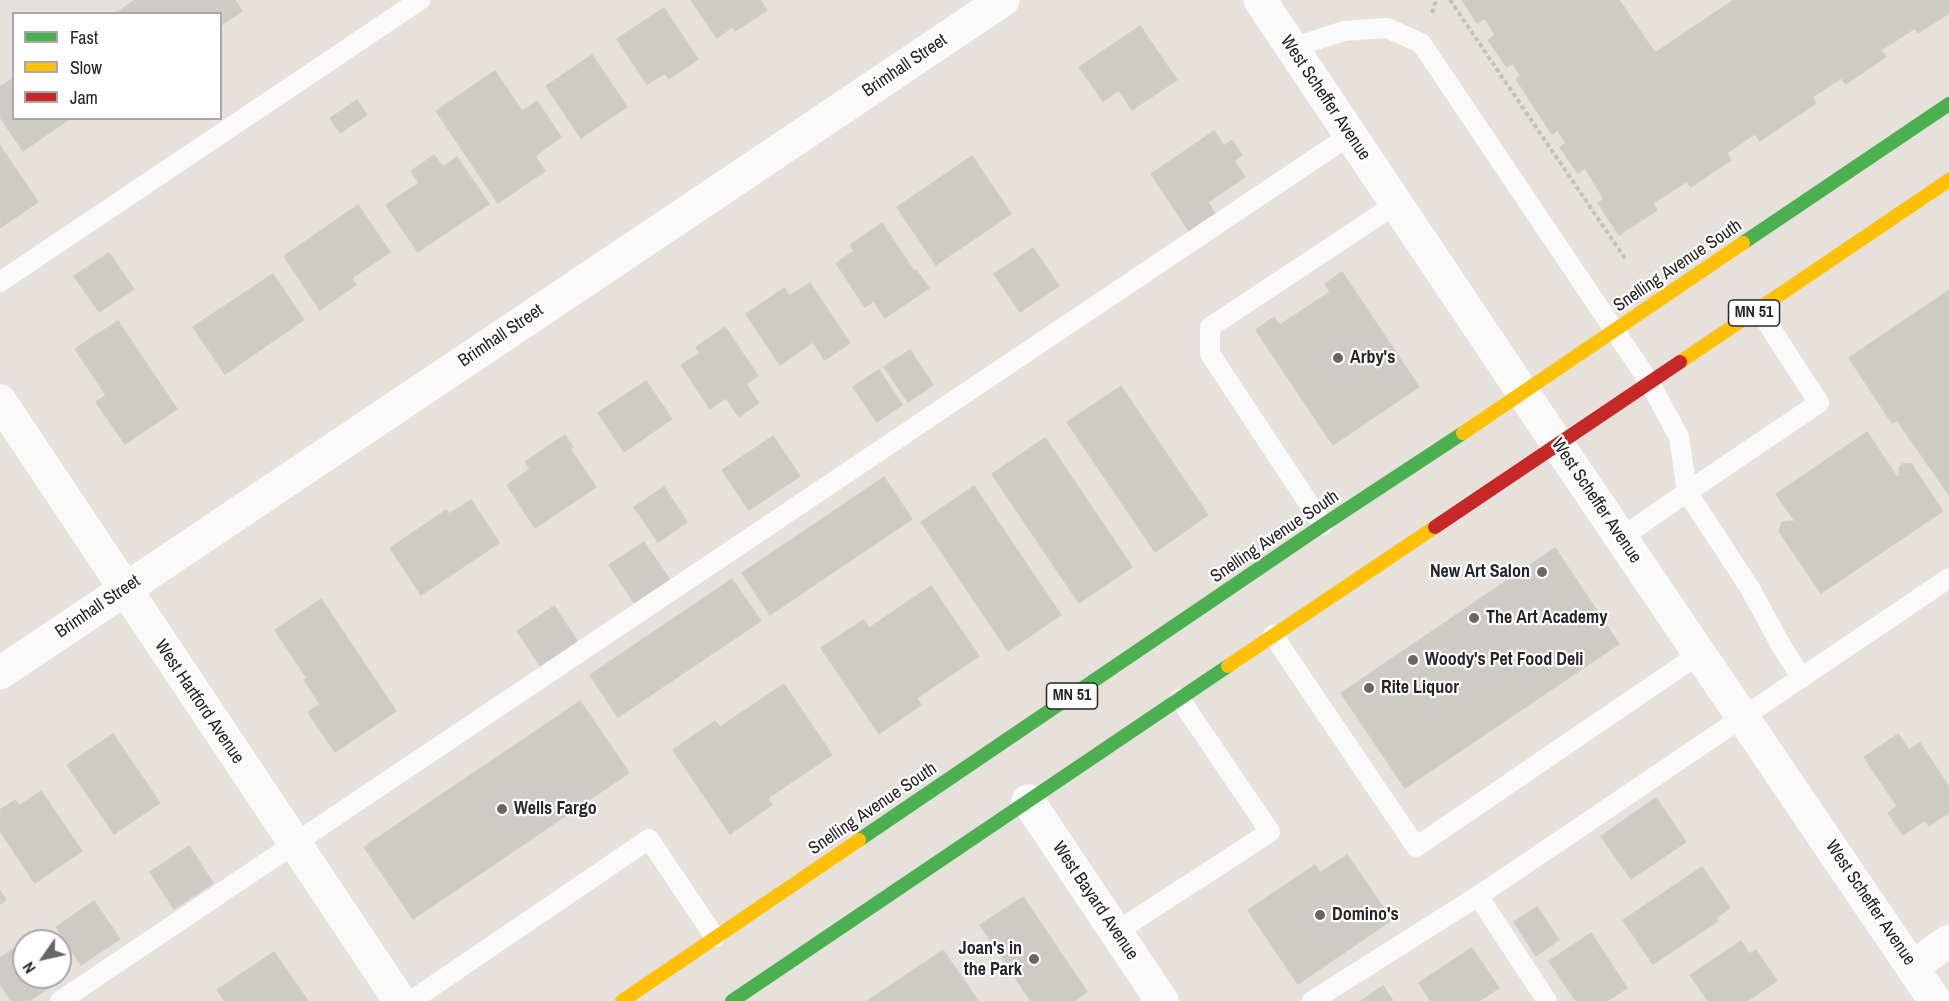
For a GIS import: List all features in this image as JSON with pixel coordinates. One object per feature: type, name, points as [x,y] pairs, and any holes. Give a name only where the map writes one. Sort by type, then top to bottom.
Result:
[{"type":"main road","name":"Snelling Avenue South","points":[[622,1001],[1949,104]]},
{"type":"main road","name":"MN 51","points":[[732,1001],[1949,180]]},
{"type":"street","name":"Brimhall Street","points":[[0,673],[1002,0]]},
{"type":"street","name":"West Scheffer Avenue","points":[[1260,0],[1935,1001]]},
{"type":"street","name":"West Hartford Avenue","points":[[0,401],[400,1001]]},
{"type":"street","name":"West Bayard Avenue","points":[[1028,801],[1162,1001]]},
{"type":"street","points":[[1912,966],[1949,941]]},
{"type":"lane","points":[[0,282],[420,0]]},
{"type":"lane","points":[[1292,48],[1344,31],[1387,28],[1421,43],[1650,383],[1679,437],[1687,492],[1751,590],[1783,649],[1802,678]]},
{"type":"lane","points":[[60,1001],[1350,135]]},
{"type":"lane","points":[[1323,525],[1210,354],[1210,327],[1396,204]]},
{"type":"lane","points":[[1621,538],[1819,404],[1759,310]]},
{"type":"lane","points":[[1312,1001],[1478,896],[1949,578]]},
{"type":"lane","points":[[1273,634],[1416,847],[1700,654]]},
{"type":"lane","points":[[1116,932],[1270,832],[1180,699]]},
{"type":"lane","points":[[411,1001],[649,839],[715,937]]},
{"type":"lane","points":[[1478,896],[1548,1001]]},
{"type":"path","points":[[1450,0],[1626,260]]},
{"type":"building","points":[[135,0],[235,0],[242,11],[222,25],[222,12],[118,12]]},
{"type":"building","points":[[691,0],[760,0],[767,10],[735,31],[732,27],[717,38]]},
{"type":"building","points":[[1462,0],[1619,0],[1655,53],[1734,0],[1949,0],[1949,13],[1918,33],[1915,28],[1881,50],[1886,57],[1846,84],[1841,78],[1812,97],[1816,103],[1760,141],[1755,134],[1727,153],[1731,160],[1691,187],[1687,181],[1653,203],[1657,210],[1619,235],[1598,203],[1604,199],[1585,168],[1578,173],[1560,147],[1566,143],[1558,130],[1552,134],[1516,79],[1521,76],[1513,63],[1507,67],[1488,40],[1495,35],[1485,18],[1477,23]]},
{"type":"building","points":[[664,8],[698,59],[669,79],[665,73],[647,84],[617,39]]},
{"type":"building","points":[[1140,26],[1177,80],[1132,110],[1119,90],[1103,101],[1079,67]]},
{"type":"building","points":[[592,55],[627,107],[581,138],[546,86]]},
{"type":"building","points":[[495,71],[522,111],[537,101],[561,137],[535,156],[545,171],[498,203],[436,111]]},
{"type":"building","points":[[12,79],[12,120],[68,120],[23,151],[0,117],[0,87]]},
{"type":"building","points":[[357,100],[367,115],[340,133],[330,118]]},
{"type":"building","points":[[1214,131],[1224,146],[1232,140],[1242,155],[1234,161],[1245,177],[1208,202],[1215,214],[1189,231],[1151,174]]},
{"type":"building","points":[[0,146],[38,202],[0,228]]},
{"type":"building","points":[[434,155],[443,167],[457,157],[489,204],[418,252],[386,205],[419,183],[411,171]]},
{"type":"building","points":[[972,156],[1011,214],[936,265],[897,207]]},
{"type":"building","points":[[358,205],[390,252],[352,278],[356,285],[320,310],[284,256]]},
{"type":"building","points":[[882,223],[914,271],[916,270],[929,288],[885,318],[874,301],[865,307],[836,263],[854,251],[850,245]]},
{"type":"building","points":[[1033,248],[1059,286],[1020,312],[994,274]]},
{"type":"building","points":[[109,253],[134,289],[99,312],[74,276]]},
{"type":"building","name":"Arby's","points":[[1342,272],[1419,387],[1333,445],[1256,330],[1274,317],[1280,325],[1330,292],[1325,284]]},
{"type":"building","points":[[273,274],[304,320],[225,374],[193,327]]},
{"type":"building","points":[[810,283],[850,343],[825,360],[813,342],[780,365],[746,314],[784,288],[790,296]]},
{"type":"building","points":[[1949,290],[1949,495],[1897,420],[1892,423],[1849,358]]},
{"type":"building","points":[[118,321],[177,409],[125,444],[96,402],[106,395],[75,349]]},
{"type":"building","points":[[725,327],[758,376],[746,384],[759,403],[739,417],[726,398],[710,409],[681,365],[700,353],[696,347]]},
{"type":"building","points":[[910,350],[933,385],[908,402],[884,367]]},
{"type":"building","points":[[879,370],[902,405],[877,422],[853,387]]},
{"type":"building","points":[[646,381],[672,419],[624,452],[598,413]]},
{"type":"building","points":[[1121,386],[1208,515],[1155,552],[1067,422]]},
{"type":"building","points":[[1867,432],[1897,477],[1900,475],[1899,469],[1902,464],[1911,464],[1943,511],[1821,593],[1779,531],[1782,522],[1795,521],[1776,494]]},
{"type":"building","points":[[565,435],[573,447],[570,449],[596,487],[535,528],[507,485],[530,469],[525,462]]},
{"type":"building","points":[[773,436],[800,476],[749,510],[722,470]]},
{"type":"building","points":[[1045,438],[1132,567],[1079,603],[992,474]]},
{"type":"building","points":[[884,477],[912,519],[770,615],[742,573]]},
{"type":"building","points":[[974,486],[1061,615],[1008,651],[921,522]]},
{"type":"building","points":[[664,487],[687,522],[658,542],[634,507]]},
{"type":"building","points":[[471,500],[499,543],[421,595],[390,548],[446,510],[449,514]]},
{"type":"building","points":[[644,542],[670,580],[635,604],[609,565]]},
{"type":"building","points":[[1555,548],[1619,644],[1405,788],[1341,693]]},
{"type":"building","points":[[732,579],[761,621],[618,717],[590,675]]},
{"type":"building","points":[[931,586],[979,656],[917,698],[921,705],[879,734],[821,648],[864,620],[869,628]]},
{"type":"building","points":[[321,599],[396,711],[335,752],[308,712],[320,704],[304,680],[307,678],[275,630]]},
{"type":"building","points":[[554,606],[578,642],[541,667],[517,631]]},
{"type":"building","points":[[784,684],[832,755],[768,798],[772,805],[730,834],[673,750],[715,721],[720,727]]},
{"type":"building","points":[[580,701],[629,773],[413,919],[364,847]]},
{"type":"building","points":[[113,734],[160,803],[114,834],[67,765]]},
{"type":"building","points":[[1898,734],[1909,750],[1920,743],[1949,787],[1949,812],[1929,826],[1925,820],[1903,835],[1888,813],[1897,806],[1864,757]]},
{"type":"building","points":[[41,791],[82,851],[35,883],[0,831],[0,810],[15,800],[19,806]]},
{"type":"building","points":[[1656,798],[1686,842],[1631,879],[1601,836]]},
{"type":"building","points":[[189,846],[213,883],[174,909],[150,872]]},
{"type":"building","name":"Domino's","points":[[1347,855],[1392,920],[1298,984],[1248,910],[1315,865],[1320,873]]},
{"type":"building","points":[[1702,867],[1730,908],[1716,918],[1718,921],[1653,964],[1623,920]]},
{"type":"building","points":[[0,891],[6,900],[0,904]]},
{"type":"building","name":"Joan's in the Park","points":[[1023,897],[1087,992],[1074,1001],[1031,1001],[980,925]]},
{"type":"building","points":[[94,901],[120,939],[81,965],[72,951],[72,929],[57,929],[56,927]]},
{"type":"building","points":[[1537,907],[1559,940],[1536,956],[1514,922]]},
{"type":"building","points":[[1591,933],[1627,988],[1607,1001],[1576,1001],[1549,961]]},
{"type":"building","points":[[1741,941],[1749,954],[1756,950],[1777,981],[1747,1001],[1708,1001],[1690,975]]},
{"type":"building","points":[[1472,948],[1499,988],[1479,1001],[1431,1001],[1419,983]]},
{"type":"building","points":[[12,950],[12,989],[47,989],[29,1001],[11,1001],[0,984],[0,958]]},
{"type":"building","points":[[943,950],[978,1001],[867,1001]]},
{"type":"building","points":[[274,952],[308,1001],[225,1001],[217,990]]},
{"type":"building","points":[[1383,986],[1393,1001],[1361,1001]]},
{"type":"traffic: fast","points":[[1743,243],[1949,104]]},
{"type":"traffic: fast","points":[[859,840],[1323,525],[1463,433]]},
{"type":"traffic: fast","points":[[732,1001],[1228,666]]},
{"type":"traffic: slow","points":[[1680,362],[1949,180]]},
{"type":"traffic: slow","points":[[1463,433],[1743,243]]},
{"type":"traffic: slow","points":[[1228,666],[1435,527]]},
{"type":"traffic: slow","points":[[622,1001],[859,840]]},
{"type":"traffic: jam","points":[[1435,527],[1680,362]]},
{"type":"place","name":"Arby's","points":[[1338,358]]},
{"type":"place","name":"New Art Salon","points":[[1542,572]]},
{"type":"place","name":"The Art Academy","points":[[1474,618]]},
{"type":"place","name":"Woody's Pet Food Deli","points":[[1413,660]]},
{"type":"place","name":"Rite Liquor","points":[[1369,688]]},
{"type":"place","name":"Wells Fargo","points":[[502,809]]},
{"type":"place","name":"Domino's","points":[[1320,915]]},
{"type":"place","name":"Joan's in the Park","points":[[1034,959]]}]
